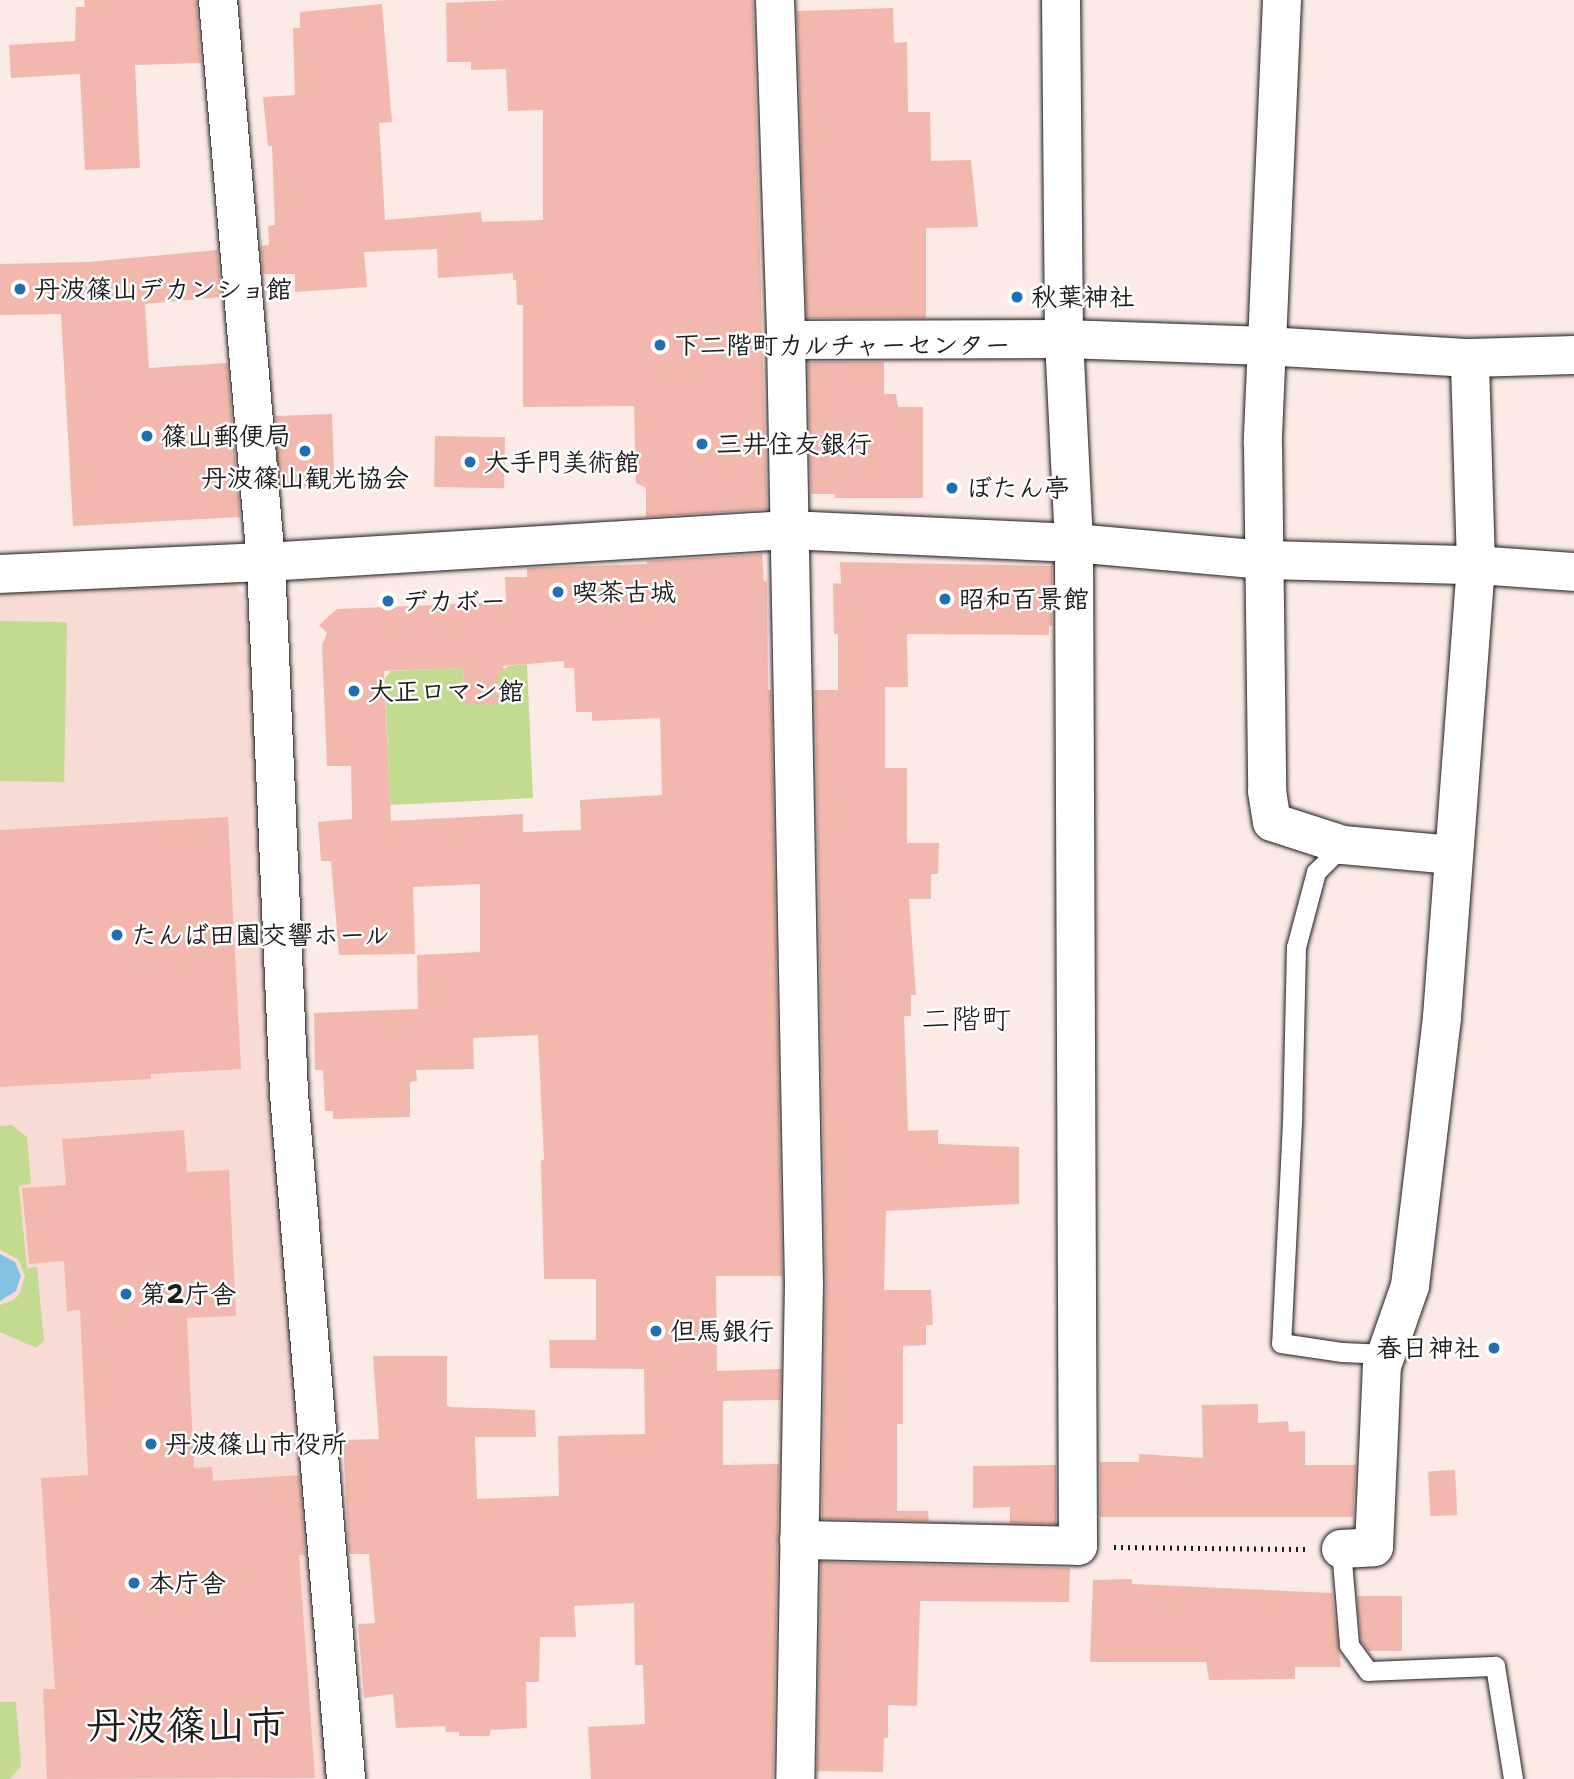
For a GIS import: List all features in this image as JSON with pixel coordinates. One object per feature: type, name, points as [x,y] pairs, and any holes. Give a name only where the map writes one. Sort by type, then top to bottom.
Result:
[{"type":"street","points":[[218,0],[266,562],[289,1094],[346,1779]]},
{"type":"street","points":[[775,0],[786,340],[804,1283],[795,1779]]},
{"type":"street","points":[[799,1540],[1078,1546],[1074,543],[1064,339],[1061,0]]},
{"type":"street","points":[[1282,0],[1266,346],[1264,560],[1267,791],[1272,822],[1343,845],[1453,855]]},
{"type":"street","points":[[786,340],[1064,339],[1266,346],[1470,358],[1574,355]]},
{"type":"street","points":[[1341,1549],[1374,1547],[1382,1366],[1410,1286],[1442,1017],[1476,565],[1470,358]]},
{"type":"street","points":[[0,573],[266,562],[788,530],[1074,543],[1264,560],[1476,565],[1574,572]]},
{"type":"lane","points":[[1343,845],[1316,872],[1296,947],[1292,1122],[1280,1343],[1386,1354]]},
{"type":"lane","points":[[1341,1549],[1349,1645],[1368,1671],[1495,1666],[1513,1779]]},
{"type":"path","points":[[1078,1546],[1341,1549]]},
{"type":"shaded area","name":"丹波篠山市役所","points":[[223,578],[234,583],[245,596],[277,1109],[329,1779],[0,1779],[0,583]]},
{"type":"green space","points":[[0,621],[67,622],[64,782],[0,781]]},
{"type":"green space","points":[[527,664],[533,798],[390,805],[385,678],[391,671],[463,668],[464,704],[498,704],[498,672],[509,666]]},
{"type":"green space","points":[[12,1125],[27,1137],[31,1184],[19,1186],[27,1268],[37,1267],[44,1341],[36,1348],[0,1332],[0,1305],[14,1300],[20,1293],[25,1276],[18,1259],[0,1250],[0,1126]]},
{"type":"green space","points":[[0,1702],[16,1702],[21,1766],[10,1779],[0,1779]]},
{"type":"water","points":[[0,1254],[15,1262],[21,1276],[16,1291],[0,1301]]},
{"type":"building","points":[[84,0],[196,0],[201,63],[135,65],[140,168],[85,170],[80,74],[11,78],[9,45],[75,41],[76,7],[85,7]]},
{"type":"building","points":[[509,0],[753,0],[767,509],[646,517],[646,488],[636,483],[634,406],[523,407],[523,305],[517,305],[516,280],[513,280],[513,273],[438,278],[437,249],[364,252],[367,287],[295,292],[295,274],[263,274],[261,246],[269,245],[268,226],[275,225],[272,146],[268,146],[263,97],[295,95],[293,28],[300,28],[300,12],[382,4],[392,122],[379,123],[385,220],[481,212],[482,222],[543,220],[543,110],[508,111],[506,69],[471,70],[471,62],[447,62],[446,3]]},
{"type":"building","points":[[893,8],[894,43],[907,42],[908,112],[930,112],[931,161],[971,160],[978,227],[926,228],[926,318],[807,318],[797,11]]},
{"type":"building","points":[[217,250],[221,297],[145,304],[149,368],[227,363],[240,517],[73,526],[61,314],[0,315],[0,264],[89,262]]},
{"type":"building","points":[[808,362],[884,362],[884,394],[896,394],[898,407],[923,407],[923,498],[835,498],[835,494],[811,494]]},
{"type":"building","name":"丹波篠山観光協会","points":[[332,414],[335,486],[279,488],[276,416]]},
{"type":"building","name":"大手門美術館","points":[[435,436],[505,437],[504,488],[434,487]]},
{"type":"building","points":[[762,554],[764,582],[767,581],[782,1276],[716,1276],[717,1371],[781,1369],[780,1400],[723,1401],[723,1465],[779,1464],[773,1779],[591,1779],[588,1727],[645,1724],[643,1665],[635,1665],[634,1603],[574,1606],[576,1637],[540,1637],[539,1682],[526,1682],[527,1728],[490,1730],[490,1736],[459,1736],[459,1732],[446,1732],[445,1726],[396,1728],[393,1694],[364,1698],[358,1624],[375,1623],[369,1554],[349,1554],[343,1440],[379,1439],[373,1356],[447,1356],[447,1405],[450,1407],[535,1410],[536,1437],[475,1437],[477,1499],[559,1496],[558,1436],[645,1434],[644,1369],[550,1368],[549,1340],[596,1340],[596,1279],[544,1279],[541,1160],[544,1160],[538,1035],[473,1038],[474,1069],[416,1070],[417,1081],[410,1082],[410,1117],[333,1119],[333,1111],[325,1111],[323,1070],[315,1070],[314,1013],[418,1009],[417,955],[480,952],[480,884],[413,887],[415,954],[339,955],[331,861],[321,861],[318,822],[352,819],[351,766],[327,766],[322,645],[327,633],[319,625],[337,609],[506,602],[505,577],[527,577],[527,568],[647,564],[647,561]],"holes":[[[564,661],[564,668],[574,668],[576,712],[592,712],[592,721],[660,718],[662,795],[580,800],[581,830],[523,832],[523,814],[391,821],[384,671],[463,668],[464,704],[499,704],[498,672],[504,671],[503,666]]]},
{"type":"building","points":[[840,562],[1052,566],[1052,626],[1049,626],[1049,635],[907,634],[908,687],[885,687],[885,768],[907,768],[907,843],[939,843],[938,874],[931,874],[931,899],[909,899],[916,995],[911,995],[911,1016],[904,1016],[908,1131],[938,1130],[938,1144],[1019,1147],[1019,1204],[886,1211],[884,1290],[931,1290],[933,1325],[926,1325],[926,1345],[903,1346],[903,1424],[897,1424],[897,1511],[928,1511],[929,1521],[822,1519],[826,1283],[815,690],[838,690],[838,634],[834,634],[833,583],[841,584]]},
{"type":"building","name":"たんば田園交響ホール","points":[[228,817],[241,1069],[151,1074],[151,1079],[0,1087],[0,830]]},
{"type":"building","points":[[184,1130],[187,1172],[229,1170],[236,1316],[187,1318],[194,1468],[212,1467],[213,1481],[299,1475],[305,1555],[299,1555],[315,1778],[47,1779],[43,1689],[55,1689],[41,1478],[88,1475],[80,1310],[67,1311],[64,1261],[29,1264],[22,1188],[66,1185],[62,1139]]},
{"type":"building","points":[[1258,1404],[1258,1423],[1288,1421],[1289,1432],[1305,1431],[1305,1465],[1356,1465],[1353,1517],[1100,1517],[1100,1462],[1139,1462],[1139,1454],[1203,1458],[1202,1405]]},
{"type":"building","points":[[1056,1465],[1056,1524],[1010,1523],[1010,1507],[973,1508],[973,1466]]},
{"type":"building","points":[[1455,1470],[1457,1515],[1430,1516],[1428,1471]]},
{"type":"building","points":[[821,1562],[1070,1568],[1069,1602],[920,1601],[917,1706],[888,1705],[888,1738],[884,1738],[883,1772],[817,1771]]},
{"type":"building","points":[[1132,1579],[1132,1584],[1332,1593],[1341,1667],[1295,1667],[1295,1679],[1209,1680],[1206,1662],[1090,1662],[1093,1580]]},
{"type":"building","points":[[1357,1596],[1402,1596],[1402,1651],[1368,1651],[1361,1641]]},
{"type":"place","name":"丹波篠山デカンショ館","points":[[20,289]]},
{"type":"place","name":"秋葉神社","points":[[1017,297]]},
{"type":"place","name":"下二階町カルチャーセンター","points":[[660,345]]},
{"type":"place","name":"篠山郵便局","points":[[147,436]]},
{"type":"place","name":"三井住友銀行","points":[[702,444]]},
{"type":"place","name":"丹波篠山観光協会","points":[[305,451]]},
{"type":"place","name":"大手門美術館","points":[[470,462]]},
{"type":"place","name":"ぼたん亭","points":[[952,488]]},
{"type":"place","name":"喫茶古城","points":[[558,592]]},
{"type":"place","name":"昭和百景館","points":[[945,599]]},
{"type":"place","name":"デカボー","points":[[388,601]]},
{"type":"place","name":"大正ロマン館","points":[[354,691]]},
{"type":"place","name":"たんば田園交響ホール","points":[[117,935]]},
{"type":"place","name":"第2庁舎","points":[[126,1294]]},
{"type":"place","name":"但馬銀行","points":[[656,1331]]},
{"type":"place","name":"春日神社","points":[[1494,1348]]},
{"type":"place","name":"丹波篠山市役所","points":[[151,1444]]},
{"type":"place","name":"本庁舎","points":[[134,1583]]},
{"type":"district","name":"二階町","points":[[966,1019]]},
{"type":"district","name":"丹波篠山市","points":[[186,1725]]}]
